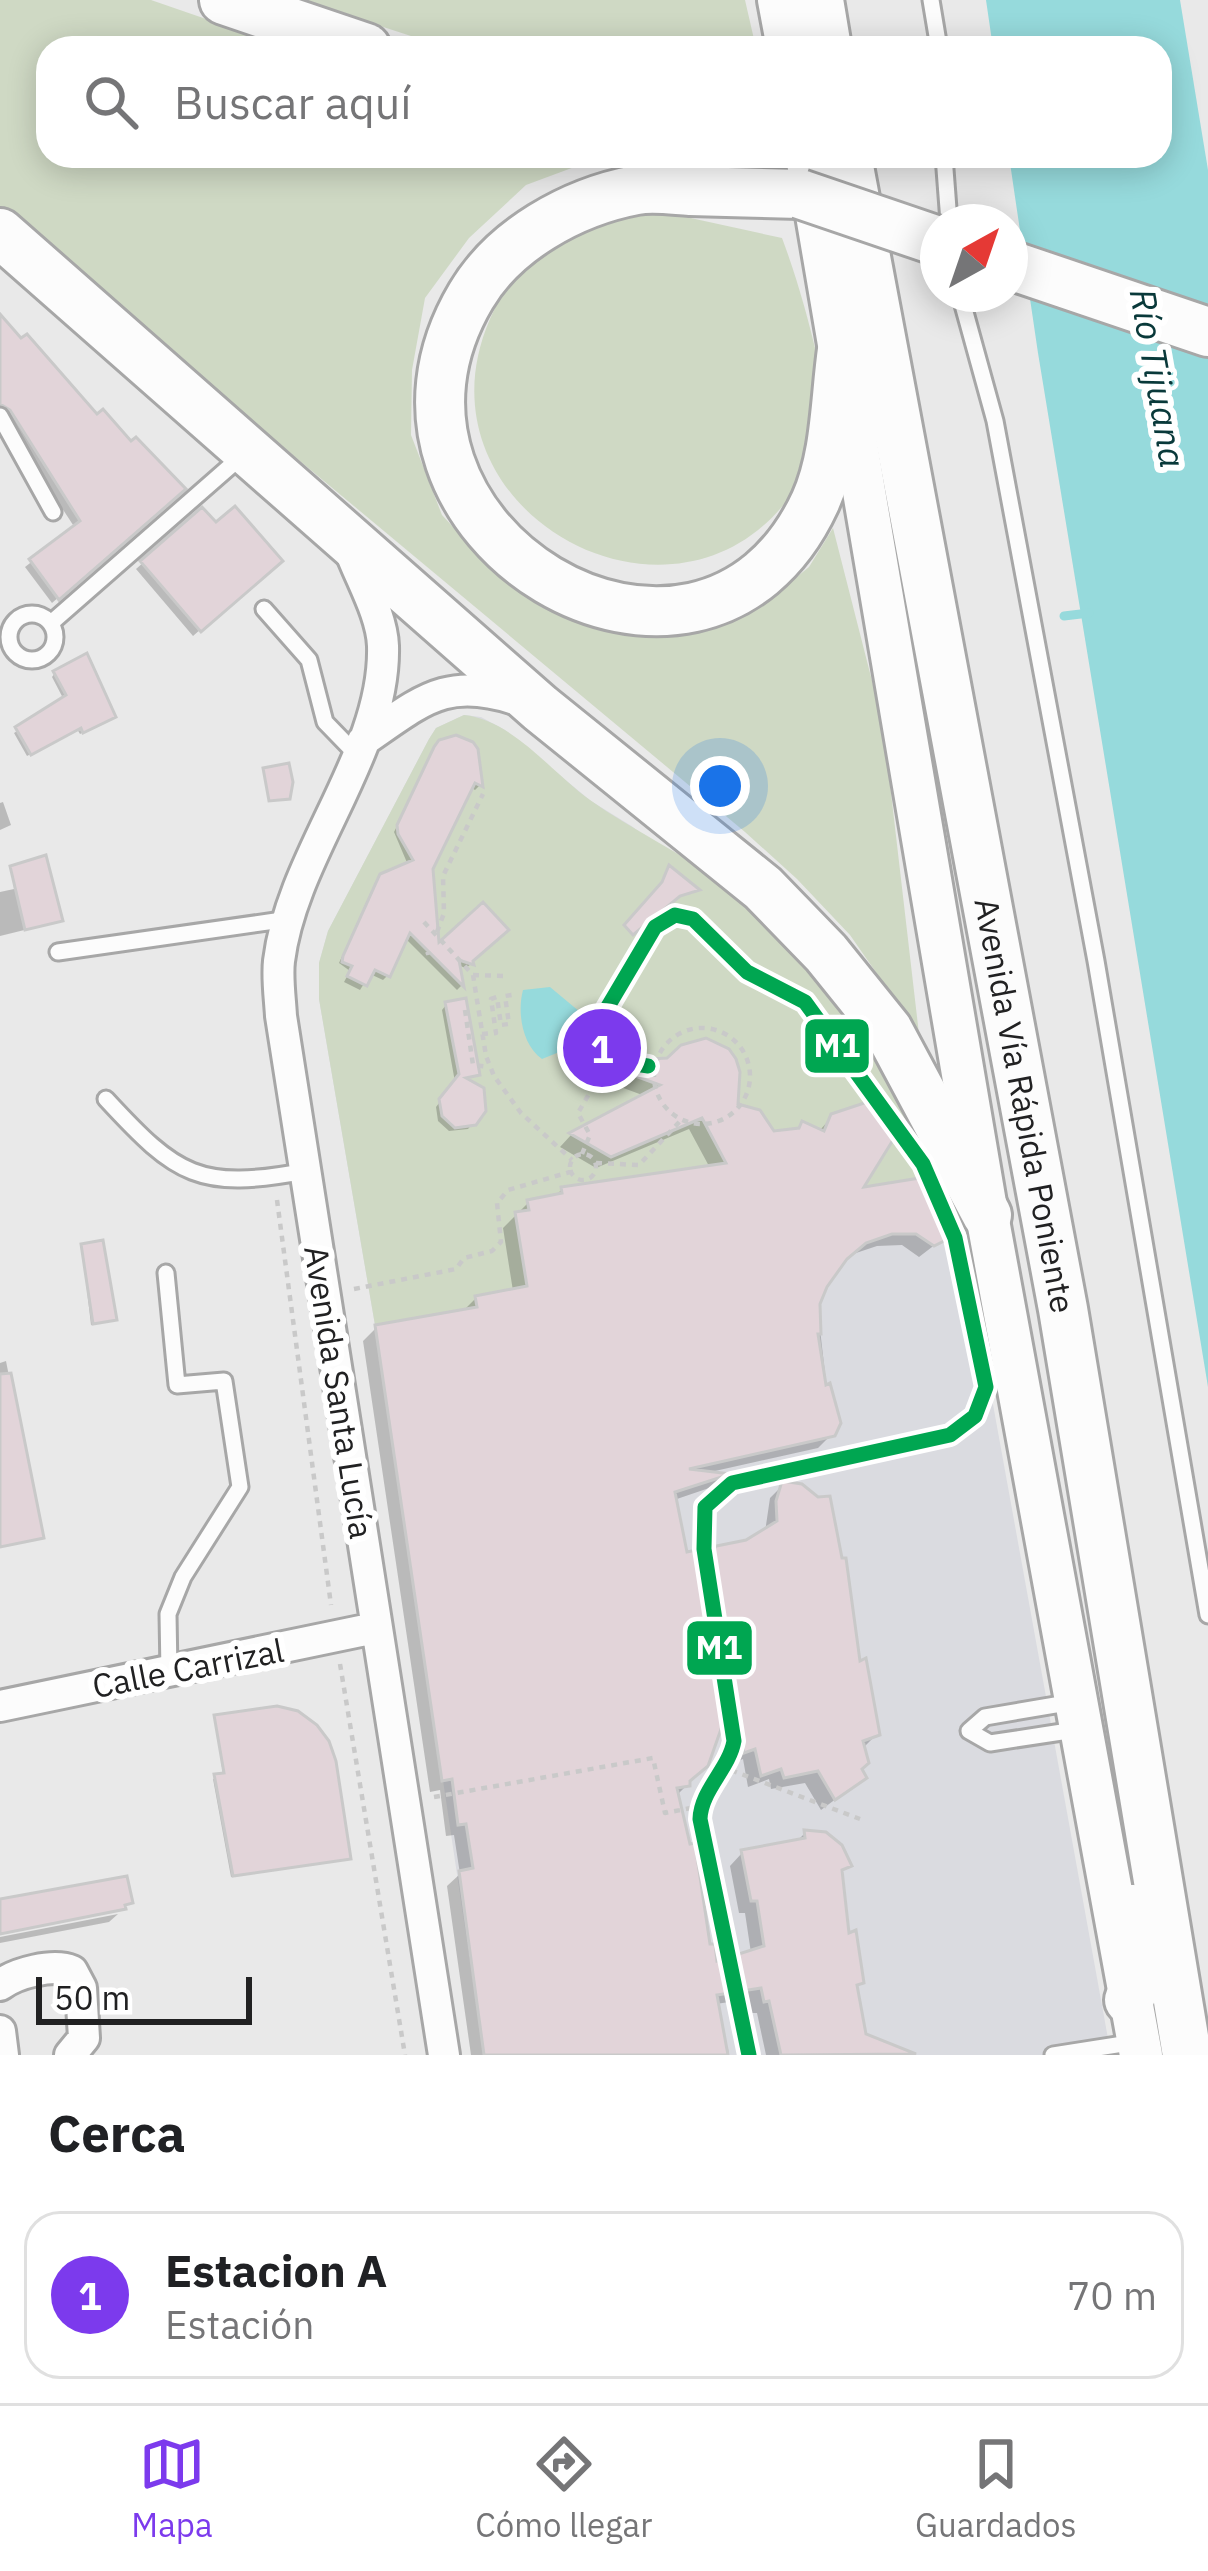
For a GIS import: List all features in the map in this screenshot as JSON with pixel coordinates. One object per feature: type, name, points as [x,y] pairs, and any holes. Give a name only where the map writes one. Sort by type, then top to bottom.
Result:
[{"type":"highway","points":[[224,0],[330,36]]},
{"type":"highway","points":[[819,0],[825,36]]},
{"type":"highway","points":[[760,168],[803,175],[920,232]]},
{"type":"highway","name":"Avenida Vía Rápida Poniente","points":[[849,168],[1063,1309],[1187,2055]]},
{"type":"highway","points":[[803,175],[640,189],[553,220],[513,246],[483,275],[450,335],[440,406],[444,434],[473,511],[501,547],[544,581],[594,604],[638,610],[682,608],[725,596],[755,580],[802,526],[827,469],[842,350]]},
{"type":"highway","points":[[0,233],[540,708],[763,888],[826,953],[888,1030],[987,1215]]},
{"type":"highway","points":[[1028,271],[1208,332]]},
{"type":"highway","points":[[1111,1591],[1099,1619],[1140,1967],[1136,2032]]},
{"type":"main road","points":[[779,0],[786,36]]},
{"type":"main road","name":"Avenida Vía Rápida Poniente","points":[[803,175],[842,350],[987,1215],[1136,2032]]},
{"type":"street","name":"Avenida Santa Lucía","points":[[344,534],[383,640],[382,673],[360,748],[289,919],[279,962],[281,1016],[444,2055]]},
{"type":"street","points":[[360,748],[434,696],[461,688],[492,691],[540,708]]},
{"type":"street","name":"Calle Carrizal","points":[[0,1706],[375,1628]]},
{"type":"street","points":[[0,1985],[13,1977],[62,1967],[72,1971],[80,1988],[84,2038],[70,2055]]},
{"type":"street","points":[[0,2031],[3,2055]]},
{"type":"lane","points":[[931,0],[937,36]]},
{"type":"lane","points":[[945,168],[948,204]]},
{"type":"lane","points":[[965,312],[995,422],[1096,961],[1208,1615]]},
{"type":"lane","points":[[0,416],[53,512]]},
{"type":"lane","points":[[51,623],[248,450]]},
{"type":"lane","points":[[264,609],[309,660],[325,722],[360,748]]},
{"type":"lane","points":[[58,952],[289,919]]},
{"type":"lane","points":[[106,1099],[152,1149],[177,1167],[214,1178],[306,1171]]},
{"type":"lane","points":[[166,1273],[176,1385],[224,1381],[240,1487],[183,1577],[168,1614],[169,1672]]},
{"type":"lane","points":[[1076,1716],[990,1743],[969,1731],[985,1717],[1076,1716]]},
{"type":"lane","points":[[1053,2055],[1136,2032]]},
{"type":"path","points":[[436,932],[444,913],[443,876],[483,794]]},
{"type":"path","points":[[424,922],[473,975],[491,1067],[521,1113],[572,1160]]},
{"type":"path","points":[[473,975],[506,976]]},
{"type":"path","points":[[482,1034],[496,1033],[491,999],[497,997],[501,1025],[509,1024],[505,996],[517,994]]},
{"type":"path","points":[[465,1010],[473,1065],[491,1067]]},
{"type":"path","points":[[706,1028],[721,1032],[743,1052],[750,1081],[746,1095],[726,1117],[697,1124],[682,1119],[670,1111],[655,1086],[658,1056],[677,1034],[706,1028]]},
{"type":"path","points":[[570,1172],[572,1160],[582,1154],[590,1135],[578,1113],[604,1068]]},
{"type":"path","points":[[582,1154],[596,1162],[639,1165],[682,1119]]},
{"type":"path","points":[[570,1172],[576,1178],[590,1179],[596,1162]]},
{"type":"path","points":[[325,1295],[456,1269],[464,1258],[492,1251],[501,1242],[497,1203],[508,1190],[570,1172]]},
{"type":"path","points":[[274,1177],[335,1639],[405,2055]]},
{"type":"path","points":[[744,2055],[691,1808],[728,1745],[694,1539],[704,1518],[743,1475],[868,1447]]},
{"type":"path","points":[[404,1802],[653,1757],[665,1813],[691,1808]]},
{"type":"path","points":[[718,1765],[860,1819]]},
{"type":"shaded area","points":[[464,715],[481,717],[505,730],[591,801],[633,827],[835,998],[938,1165],[963,1239],[1111,2055],[484,2055],[375,1325],[319,999],[319,963],[328,931],[429,739],[436,728]]},
{"type":"green space","points":[[0,0],[151,0],[255,36],[36,36],[36,168],[572,168],[526,185],[469,238],[425,298],[412,370],[411,435],[442,515],[480,556],[541,607],[596,628],[689,631],[759,608],[809,567],[833,528],[883,724],[919,1034],[850,935],[745,832],[0,211]]},
{"type":"green space","points":[[300,0],[745,0],[753,36],[411,36]]},
{"type":"green space","points":[[654,210],[782,238],[828,399],[822,437],[796,488],[746,539],[688,562],[626,562],[568,541],[520,503],[486,451],[474,389],[490,319],[503,292],[536,253],[576,229]]},
{"type":"green space","points":[[464,715],[515,737],[590,800],[706,872],[771,926],[816,975],[874,1055],[933,1175],[751,1207],[705,1166],[562,1186],[576,1276],[476,1295],[477,1307],[375,1325],[319,999],[319,963],[328,931],[429,739],[436,728]]},
{"type":"water","name":"Río Tijuana","points":[[986,0],[1180,0],[1208,170],[1208,1387],[1038,353],[1028,285],[1028,204],[1016,204],[1011,168],[1172,168],[1172,36],[991,36]]},
{"type":"water","points":[[550,987],[580,1012],[593,1008],[602,1018],[600,1024],[575,1032],[574,1046],[542,1059],[526,1037],[521,999],[523,990]]},
{"type":"building","points":[[0,314],[21,338],[27,334],[97,414],[103,409],[131,441],[136,437],[186,489],[59,600],[29,559],[80,521],[10,410],[0,404]]},
{"type":"building","points":[[235,506],[283,561],[201,632],[140,561],[202,507],[216,522]]},
{"type":"building","points":[[87,653],[116,717],[83,733],[81,728],[31,755],[15,727],[66,695],[53,671]]},
{"type":"building","points":[[456,735],[478,749],[483,787],[475,783],[433,869],[439,942],[483,902],[509,930],[474,965],[459,960],[464,987],[410,933],[390,977],[375,970],[367,986],[347,976],[352,966],[342,962],[343,956],[380,874],[413,860],[397,825],[434,747],[439,740]]},
{"type":"building","points":[[289,763],[290,799],[269,801],[263,768]]},
{"type":"building","points":[[46,855],[63,921],[25,930],[10,866]]},
{"type":"building","points":[[669,865],[700,890],[680,896],[633,935],[624,925],[662,882]]},
{"type":"building","points":[[466,998],[480,1075],[466,1078],[484,1088],[486,1111],[476,1125],[455,1128],[442,1116],[439,1099],[459,1074],[445,1002]]},
{"type":"building","points":[[706,1038],[729,1049],[736,1059],[738,1104],[760,1110],[774,1131],[799,1128],[802,1121],[824,1131],[831,1114],[870,1101],[893,1140],[864,1187],[926,1177],[938,1212],[950,1229],[948,1239],[934,1246],[916,1234],[892,1234],[866,1243],[847,1259],[827,1287],[820,1304],[818,1334],[826,1385],[830,1383],[841,1423],[835,1436],[689,1469],[731,1474],[675,1492],[687,1552],[746,1540],[777,1521],[782,1481],[802,1484],[818,1497],[830,1496],[842,1558],[846,1558],[860,1661],[866,1658],[880,1735],[863,1741],[869,1763],[862,1769],[867,1778],[835,1800],[818,1771],[784,1778],[781,1769],[761,1776],[755,1749],[744,1753],[732,1698],[708,1766],[690,1786],[677,1788],[690,1844],[695,1843],[710,1944],[715,1944],[717,1961],[764,1946],[757,1901],[751,1901],[741,1850],[805,1838],[804,1830],[826,1832],[842,1845],[852,1866],[842,1870],[849,1933],[856,1930],[864,1983],[857,1985],[866,2034],[916,2054],[781,2055],[769,2001],[764,2002],[761,1988],[717,1995],[728,2055],[484,2055],[459,1871],[473,1868],[466,1824],[458,1825],[452,1779],[442,1781],[375,1325],[477,1307],[475,1296],[527,1286],[515,1212],[529,1210],[527,1200],[562,1193],[561,1187],[726,1163],[702,1118],[611,1157],[569,1133],[660,1085],[597,1062],[667,1058],[681,1045]]},
{"type":"building","points":[[103,1240],[117,1320],[93,1324],[81,1244]]},
{"type":"building","points":[[11,1373],[44,1538],[0,1547],[0,1374]]},
{"type":"building","points":[[277,1706],[298,1711],[329,1741],[351,1859],[233,1876],[214,1774],[224,1773],[214,1715]]},
{"type":"building","points":[[127,1876],[133,1903],[125,1905],[126,1909],[0,1934],[0,1899]]},
{"type":"waterway","points":[[1064,616],[1089,613]]},
{"type":"transit line","name":"M1","points":[[648,1066],[612,1054],[602,1041],[600,1020],[655,927],[675,915],[693,919],[747,972],[805,1002],[923,1164],[955,1238],[986,1387],[975,1416],[950,1435],[732,1483],[705,1507],[704,1549],[734,1741],[700,1819],[749,2055]]},
{"type":"place","name":"Estacion A","points":[[602,1048]]}]
